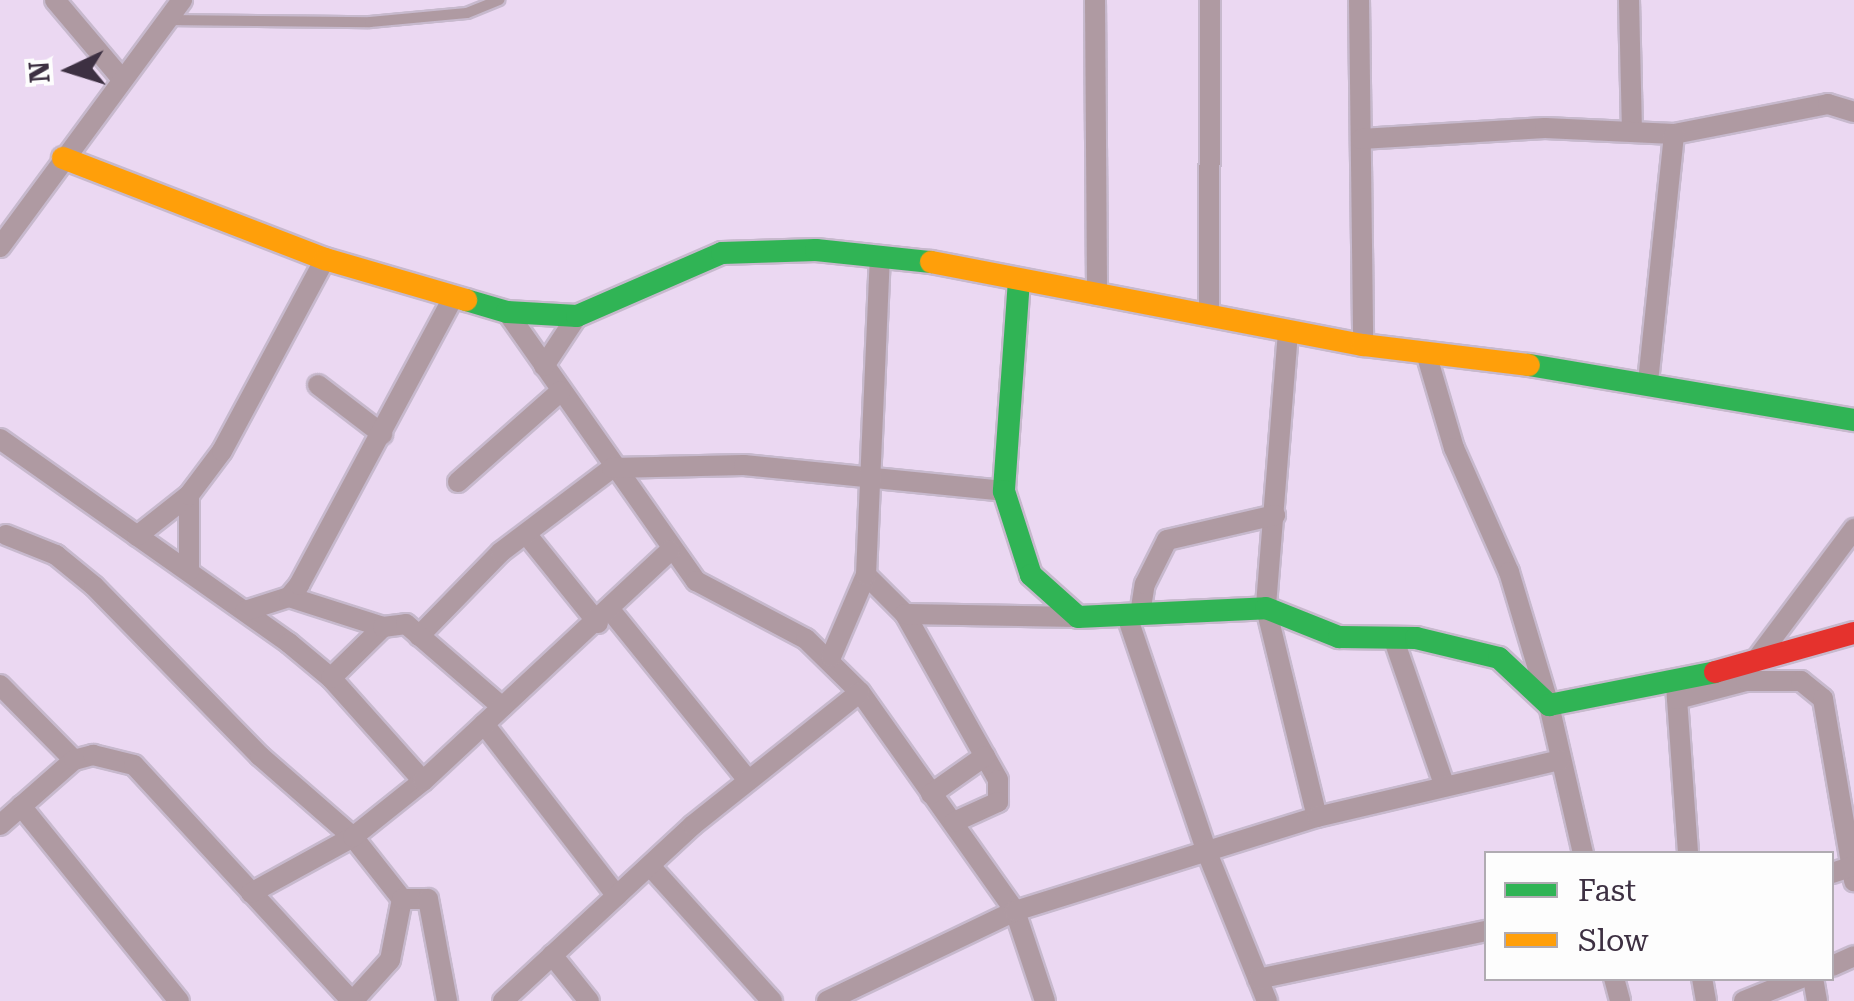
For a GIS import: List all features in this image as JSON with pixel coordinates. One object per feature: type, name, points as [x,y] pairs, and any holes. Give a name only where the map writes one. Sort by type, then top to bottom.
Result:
[{"type":"street","points":[[55,0],[120,77]]},
{"type":"street","points":[[0,246],[120,77],[182,0]]},
{"type":"street","points":[[1094,0],[1097,296]]},
{"type":"street","points":[[1208,316],[1210,0]]},
{"type":"street","points":[[1359,0],[1363,345]]},
{"type":"street","points":[[1629,0],[1632,130]]},
{"type":"street","points":[[1361,139],[1632,130],[1674,134],[1828,104],[1854,112]]},
{"type":"street","points":[[1648,382],[1674,134]]},
{"type":"street","points":[[63,158],[325,259],[506,312],[577,316],[722,253],[800,250],[880,257],[1363,345],[1648,382],[1854,420]]},
{"type":"street","points":[[831,657],[866,575],[880,257]]},
{"type":"street","points":[[137,536],[188,495],[222,451],[325,259]]},
{"type":"street","points":[[1019,280],[1004,492],[1032,575],[1078,617]]},
{"type":"street","points":[[289,597],[454,298]]},
{"type":"street","points":[[506,312],[670,551],[723,601],[831,657],[860,692],[1015,911],[1046,1001]]},
{"type":"street","points":[[544,366],[577,316]]},
{"type":"street","points":[[1288,332],[1266,608],[1318,817]]},
{"type":"street","points":[[1426,353],[1454,448],[1508,572],[1549,705],[1582,851]]},
{"type":"street","points":[[318,385],[382,434]]},
{"type":"street","points":[[458,482],[561,391]]},
{"type":"street","points":[[0,440],[245,611],[331,678],[423,780]]},
{"type":"street","points":[[419,636],[500,552],[612,468],[744,465],[1004,492]]},
{"type":"street","points":[[188,495],[189,572]]},
{"type":"street","points":[[1267,1001],[1206,850],[1134,615],[1167,540],[1275,515]]},
{"type":"street","points":[[1756,660],[1854,529]]},
{"type":"street","points":[[0,825],[74,760],[93,755],[134,765],[353,1001],[390,960],[402,899],[354,837],[260,756],[94,586],[56,555],[6,535]]},
{"type":"street","points":[[527,535],[748,780]]},
{"type":"street","points":[[251,893],[354,837],[605,617],[670,551]]},
{"type":"street","points":[[866,575],[904,614],[998,780],[998,802],[954,822]]},
{"type":"street","points":[[245,611],[289,597],[383,627],[406,624],[502,707]]},
{"type":"street","points":[[904,614],[1078,617],[1266,608],[1338,636],[1454,644],[1498,658],[1549,705],[1746,680],[1801,681],[1823,698],[1845,753],[1846,874]]},
{"type":"street","points":[[1797,610],[1811,645]]},
{"type":"street","points":[[331,678],[383,627]]},
{"type":"street","points":[[1676,691],[1756,660],[1854,632]]},
{"type":"street","points":[[1394,640],[1444,784]]},
{"type":"street","points":[[0,685],[74,760]]},
{"type":"street","points":[[1676,691],[1688,851]]},
{"type":"street","points":[[503,1001],[748,780],[860,692]]},
{"type":"street","points":[[484,724],[617,896]]},
{"type":"street","points":[[931,794],[985,756]]},
{"type":"street","points":[[828,1001],[1015,911],[1318,817],[1444,784],[1560,760]]},
{"type":"street","points":[[21,806],[179,1001]]},
{"type":"street","points":[[650,866],[772,1001]]},
{"type":"street","points":[[402,899],[428,899],[447,1001]]},
{"type":"street","points":[[1258,979],[1484,931]]},
{"type":"street","points":[[552,954],[589,1001]]},
{"type":"street","points":[[1744,1001],[1794,981]]},
{"type":"lane","points":[[166,20],[370,22],[467,13],[498,0]]},
{"type":"traffic: fast","points":[[466,300],[507,312],[577,316],[722,253],[816,250],[931,262]]},
{"type":"traffic: fast","points":[[1019,280],[1004,491],[1031,575],[1078,617],[1266,608],[1339,637],[1416,638],[1499,658],[1549,705],[1715,672]]},
{"type":"traffic: fast","points":[[1529,365],[1854,420]]},
{"type":"traffic: slow","points":[[63,158],[325,259],[466,300]]},
{"type":"traffic: slow","points":[[931,262],[1363,345],[1529,365]]},
{"type":"traffic: jam","points":[[1715,672],[1854,633]]}]
